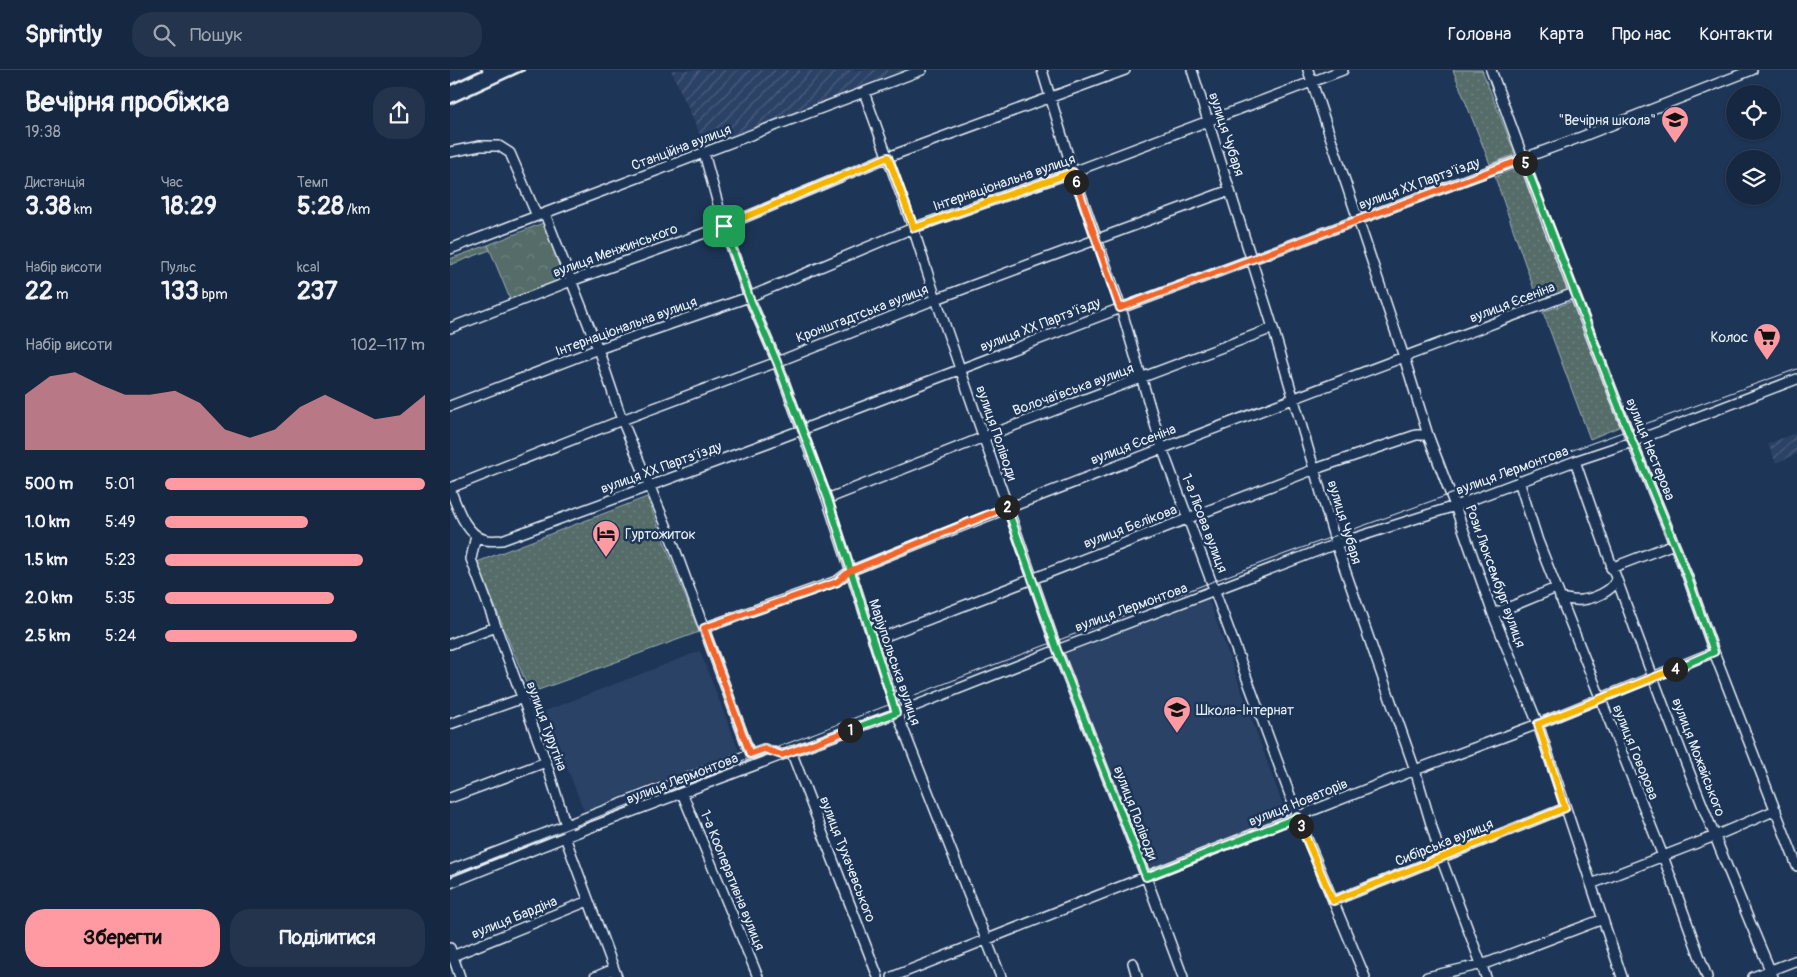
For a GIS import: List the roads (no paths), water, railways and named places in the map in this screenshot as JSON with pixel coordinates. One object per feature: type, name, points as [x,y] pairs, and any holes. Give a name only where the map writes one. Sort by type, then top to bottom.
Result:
[{"type":"street","name":"Станційна вулиця","points":[[450,249],[922,70]]},
{"type":"street","name":"1-а Лісова вулиця","points":[[1042,70],[1073,172],[1120,308],[1162,448],[1298,817],[1365,977]]},
{"type":"street","name":"вулиця Менжинського","points":[[450,328],[571,280],[724,226],[888,157],[1125,70]]},
{"type":"street","name":"вулиця Чубаря","points":[[1192,70],[1273,328],[1336,544],[1415,770],[1441,858],[1486,977]]},
{"type":"street","name":"Рози Люксембург вулиця","points":[[1308,70],[1404,357],[1428,436],[1493,614],[1538,724],[1622,977]]},
{"type":"street","name":"Інтернаціональна вулиця","points":[[450,406],[598,349],[749,297],[914,228],[1073,172],[1344,70]]},
{"type":"street","name":"вулиця Нестерова","points":[[1491,70],[1574,293],[1632,442],[1687,575],[1714,652],[1797,866]]},
{"type":"street","name":"вулиця XX Партз'їзду","points":[[476,535],[487,540],[502,540],[649,487],[1120,308],[1523,159],[1752,70]]},
{"type":"street","name":"вулиця Поліводи","points":[[864,92],[914,228],[960,370],[1057,650],[1183,977]]},
{"type":"street","points":[[450,152],[480,146],[499,146],[510,153],[571,280],[598,349],[622,420],[668,530],[750,754],[764,749],[782,755]]},
{"type":"street","name":"Маріупольська вулиця","points":[[704,153],[724,226],[749,297],[777,362],[828,499],[896,713],[1001,977]]},
{"type":"street","name":"Кронштадтська вулиця","points":[[450,488],[936,299],[1230,190]]},
{"type":"street","name":"вулиця Єсеніна","points":[[704,628],[837,582],[850,571],[1008,507],[1574,293]]},
{"type":"street","name":"Волочаївська вулиця","points":[[828,499],[984,437],[1273,328]]},
{"type":"street","name":"вулиця Лермонтова","points":[[450,883],[1336,544],[1455,506],[1519,481],[1632,442],[1797,379]]},
{"type":"street","name":"вулиця Бєлікова","points":[[873,641],[1315,469],[1416,435],[1428,436]]},
{"type":"street","name":"вулиця Можайського","points":[[1575,461],[1611,568],[1653,678],[1772,974]]},
{"type":"street","name":"вулиця Говорова","points":[[1519,481],[1538,541],[1663,856],[1707,977]]},
{"type":"street","points":[[450,488],[468,526],[476,535]]},
{"type":"street","name":"вулиця Турутіна","points":[[476,535],[470,559],[546,762],[568,832],[564,838]]},
{"type":"street","points":[[1611,568],[1674,544]]},
{"type":"street","points":[[1560,598],[1579,601],[1599,595],[1614,585],[1616,580]]},
{"type":"street","points":[[1493,614],[1556,588]]},
{"type":"street","points":[[450,644],[496,627]]},
{"type":"street","name":"вулиця Новаторів","points":[[892,977],[1415,770],[1538,724],[1714,652]]},
{"type":"street","points":[[450,724],[523,698]]},
{"type":"street","name":"вулиця Тухачевського","points":[[791,751],[878,977]]},
{"type":"street","name":"вулиця Лермонтова","points":[[450,870],[750,754]]},
{"type":"street","points":[[450,798],[546,762]]},
{"type":"street","name":"1-а Кооперативна вулиця","points":[[682,793],[758,977]]},
{"type":"street","name":"Сибірська вулиця","points":[[1333,901],[1565,808]]},
{"type":"street","points":[[1591,884],[1776,810]]},
{"type":"street","points":[[564,838],[616,973],[595,977]]},
{"type":"street","name":"вулиця Бардіна","points":[[451,954],[588,902]]},
{"type":"street","points":[[1428,977],[1487,963],[1603,919]]},
{"type":"street","points":[[451,954],[460,977]]},
{"type":"street","points":[[1753,977],[1772,974],[1797,960]]},
{"type":"street","points":[[1133,963],[1137,977]]},
{"type":"tram line","points":[[450,875],[707,774],[1285,554],[1797,369]]},
{"type":"railway","points":[[450,85],[482,70]]},
{"type":"railway","points":[[450,104],[524,70]]},
{"type":"place","name":"\"Вечірня школа\"","points":[[1675,144]]},
{"type":"place","name":"Колос","points":[[1767,361]]},
{"type":"place","name":"Гуртожиток","points":[[606,558]]},
{"type":"place","name":"Школа-Інтернат","points":[[1177,734]]}]
